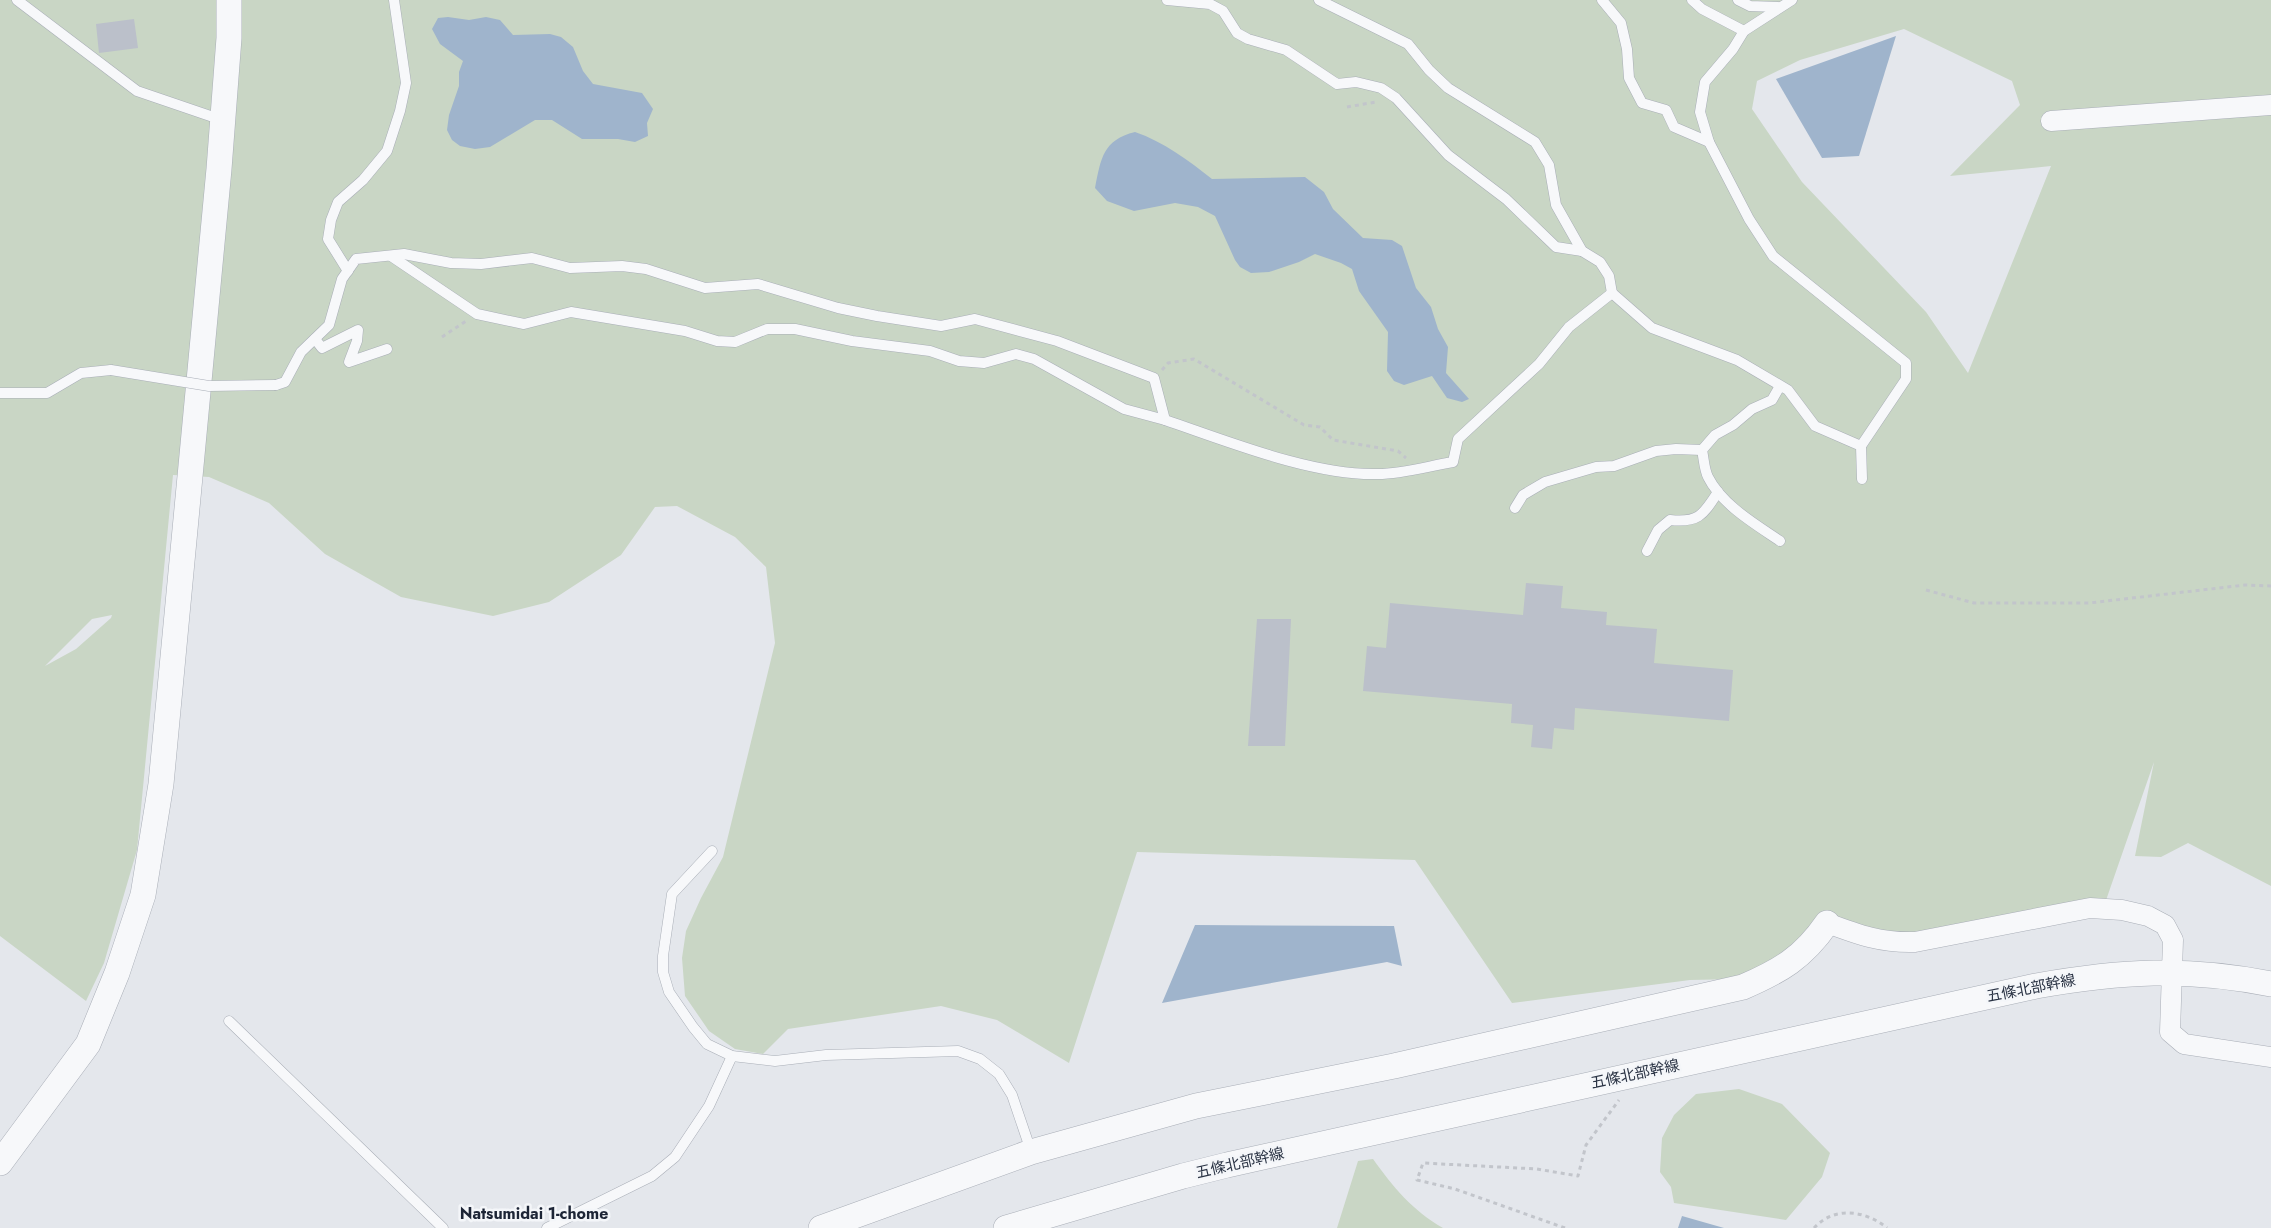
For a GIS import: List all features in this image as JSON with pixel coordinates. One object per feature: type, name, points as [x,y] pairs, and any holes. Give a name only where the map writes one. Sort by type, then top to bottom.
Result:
[{"type":"street","points":[[0,1163],[88,1044],[117,973],[143,896],[161,784],[223,120],[229,38],[229,0]]},
{"type":"street","points":[[2052,121],[2271,105]]},
{"type":"street","points":[[821,1228],[1031,1152],[1196,1106],[1394,1066],[1743,987],[1777,972],[1816,939],[1827,923],[1872,940],[1893,943],[1915,942],[2090,908],[2106,907],[2148,916],[2165,926],[2174,940],[2170,1032],[2184,1044],[2271,1057]]},
{"type":"street","name":"五條北部幹線","points":[[1006,1228],[1201,1171],[2036,986],[2103,976],[2172,972],[2208,973],[2271,984]]},
{"type":"lane","points":[[17,0],[137,91],[223,120]]},
{"type":"lane","points":[[348,271],[328,239],[331,220],[338,202],[363,180],[387,151],[400,111],[406,84],[394,0]]},
{"type":"lane","points":[[1168,0],[1210,4],[1223,11],[1237,33],[1248,39],[1286,50],[1337,84],[1356,82],[1381,88],[1396,98],[1448,156],[1506,199],[1556,247],[1582,251],[1600,262],[1609,276],[1612,293],[1652,328],[1737,360],[1788,390],[1815,426],[1861,446]]},
{"type":"lane","points":[[1319,0],[1408,44],[1429,70],[1448,88],[1535,142],[1549,165],[1556,206],[1582,251]]},
{"type":"lane","points":[[1602,0],[1621,24],[1627,49],[1629,78],[1642,103],[1666,110],[1674,127],[1709,142]]},
{"type":"lane","points":[[1692,0],[1702,9],[1744,31]]},
{"type":"lane","points":[[1738,0],[1750,6],[1766,8],[1782,6]]},
{"type":"lane","points":[[1792,0],[1744,31],[1733,49],[1705,82],[1700,112],[1709,142],[1749,219],[1772,256],[1906,363],[1906,379],[1861,446],[1862,480]]},
{"type":"lane","points":[[0,393],[47,392],[81,373],[111,370],[209,386],[276,385],[285,382],[301,352],[329,324],[342,279],[356,259],[404,254],[459,263],[482,264],[532,258],[570,268],[622,266],[646,269],[705,288],[758,284],[838,308],[941,326],[975,319],[1057,341],[1154,378],[1165,420]]},
{"type":"lane","points":[[391,256],[477,314],[524,324],[571,312],[685,331],[717,341],[735,342],[767,329],[795,329],[852,341],[930,350],[959,361],[984,363],[1016,354],[1034,359],[1124,409],[1165,420],[1248,448],[1331,470],[1378,474],[1453,462],[1458,439],[1539,364],[1569,328],[1612,293]]},
{"type":"lane","points":[[315,339],[322,348],[358,330],[357,341],[349,362],[387,349]]},
{"type":"lane","points":[[1702,450],[1715,435],[1733,426],[1752,409],[1772,400],[1780,386]]},
{"type":"lane","points":[[1515,508],[1523,495],[1545,482],[1596,467],[1614,466],[1656,451],[1676,449],[1702,450]]},
{"type":"lane","points":[[1702,450],[1707,476],[1718,492],[1742,515],[1780,541]]},
{"type":"lane","points":[[1647,551],[1658,530],[1670,520],[1687,522],[1699,517],[1718,492]]},
{"type":"lane","points":[[712,851],[672,894],[663,956],[663,972],[669,992],[692,1027],[707,1044],[732,1056],[775,1061],[826,1055],[958,1051],[980,1059],[999,1074],[1012,1096],[1031,1152]]},
{"type":"lane","points":[[229,1021],[444,1228]]},
{"type":"lane","points":[[547,1228],[652,1176],[675,1157],[709,1106],[732,1056]]},
{"type":"path","points":[[1347,107],[1396,98]]},
{"type":"path","points":[[442,337],[477,314]]},
{"type":"path","points":[[1154,378],[1168,363],[1194,359],[1304,425],[1320,428],[1333,440],[1398,451],[1417,468]]},
{"type":"path","points":[[1926,590],[1974,603],[2089,603],[2245,585],[2271,586]]},
{"type":"path","points":[[1565,1228],[1455,1189],[1417,1180],[1423,1163],[1537,1169],[1578,1176],[1586,1145],[1639,1073]]},
{"type":"path","points":[[1814,1228],[1819,1223],[1840,1212],[1862,1215],[1887,1228]]},
{"type":"green space","points":[[0,0],[218,0],[219,4],[242,0],[2271,0],[2271,886],[2188,843],[2161,857],[2135,856],[2154,762],[2104,906],[1919,945],[1840,932],[1737,979],[1690,980],[1512,1003],[1415,860],[1137,852],[1069,1063],[997,1020],[941,1006],[788,1029],[763,1054],[735,1049],[709,1031],[685,996],[682,958],[686,931],[723,857],[775,643],[766,567],[735,537],[677,506],[655,507],[621,555],[549,602],[493,616],[401,597],[325,554],[269,503],[209,477],[173,475],[137,850],[104,963],[86,1001],[0,936]],"holes":[[[1904,29],[2012,81],[2020,105],[1950,176],[2051,166],[1968,373],[1926,312],[1802,182],[1752,109],[1757,81],[1800,60]],[[112,615],[76,649],[45,666],[92,619]]]},
{"type":"green space","points":[[1739,1089],[1782,1104],[1830,1153],[1822,1177],[1786,1220],[1674,1203],[1671,1187],[1660,1172],[1662,1138],[1674,1115],[1696,1094]]},
{"type":"green space","points":[[1373,1159],[1404,1198],[1422,1214],[1443,1228],[1337,1228],[1358,1161]]},
{"type":"water","points":[[448,17],[469,20],[486,17],[500,20],[513,35],[550,34],[561,37],[573,47],[583,71],[593,84],[642,93],[653,109],[647,123],[648,136],[635,142],[618,139],[582,139],[552,120],[535,120],[490,147],[475,149],[460,146],[452,140],[447,130],[449,115],[459,86],[459,72],[463,61],[440,44],[432,29],[438,18]]},
{"type":"water","points":[[1896,36],[1859,156],[1822,158],[1776,79]]},
{"type":"water","points":[[1135,132],[1166,146],[1212,179],[1305,177],[1324,192],[1333,209],[1363,238],[1392,240],[1402,246],[1416,288],[1431,307],[1438,329],[1448,347],[1446,373],[1469,399],[1462,402],[1447,398],[1432,376],[1404,385],[1394,381],[1387,371],[1388,332],[1359,291],[1352,269],[1315,254],[1299,262],[1269,272],[1251,273],[1240,267],[1235,260],[1215,216],[1198,207],[1175,203],[1134,211],[1107,201],[1095,188],[1102,159],[1110,145],[1116,140],[1124,135]]},
{"type":"water","points":[[1195,925],[1394,926],[1402,966],[1387,962],[1162,1003]]},
{"type":"water","points":[[1682,1216],[1724,1228],[1678,1228]]},
{"type":"building","points":[[134,19],[138,48],[99,53],[96,24]]},
{"type":"building","points":[[1526,583],[1563,586],[1561,608],[1607,612],[1606,625],[1657,629],[1654,663],[1733,670],[1729,721],[1575,708],[1574,730],[1554,728],[1552,749],[1531,747],[1533,725],[1511,723],[1512,704],[1363,691],[1367,646],[1386,648],[1390,603],[1523,615]]},
{"type":"building","points":[[1257,619],[1291,619],[1285,746],[1248,746]]},
{"type":"district","name":"Natsumidai 1-chome","points":[[534,1213]]}]
